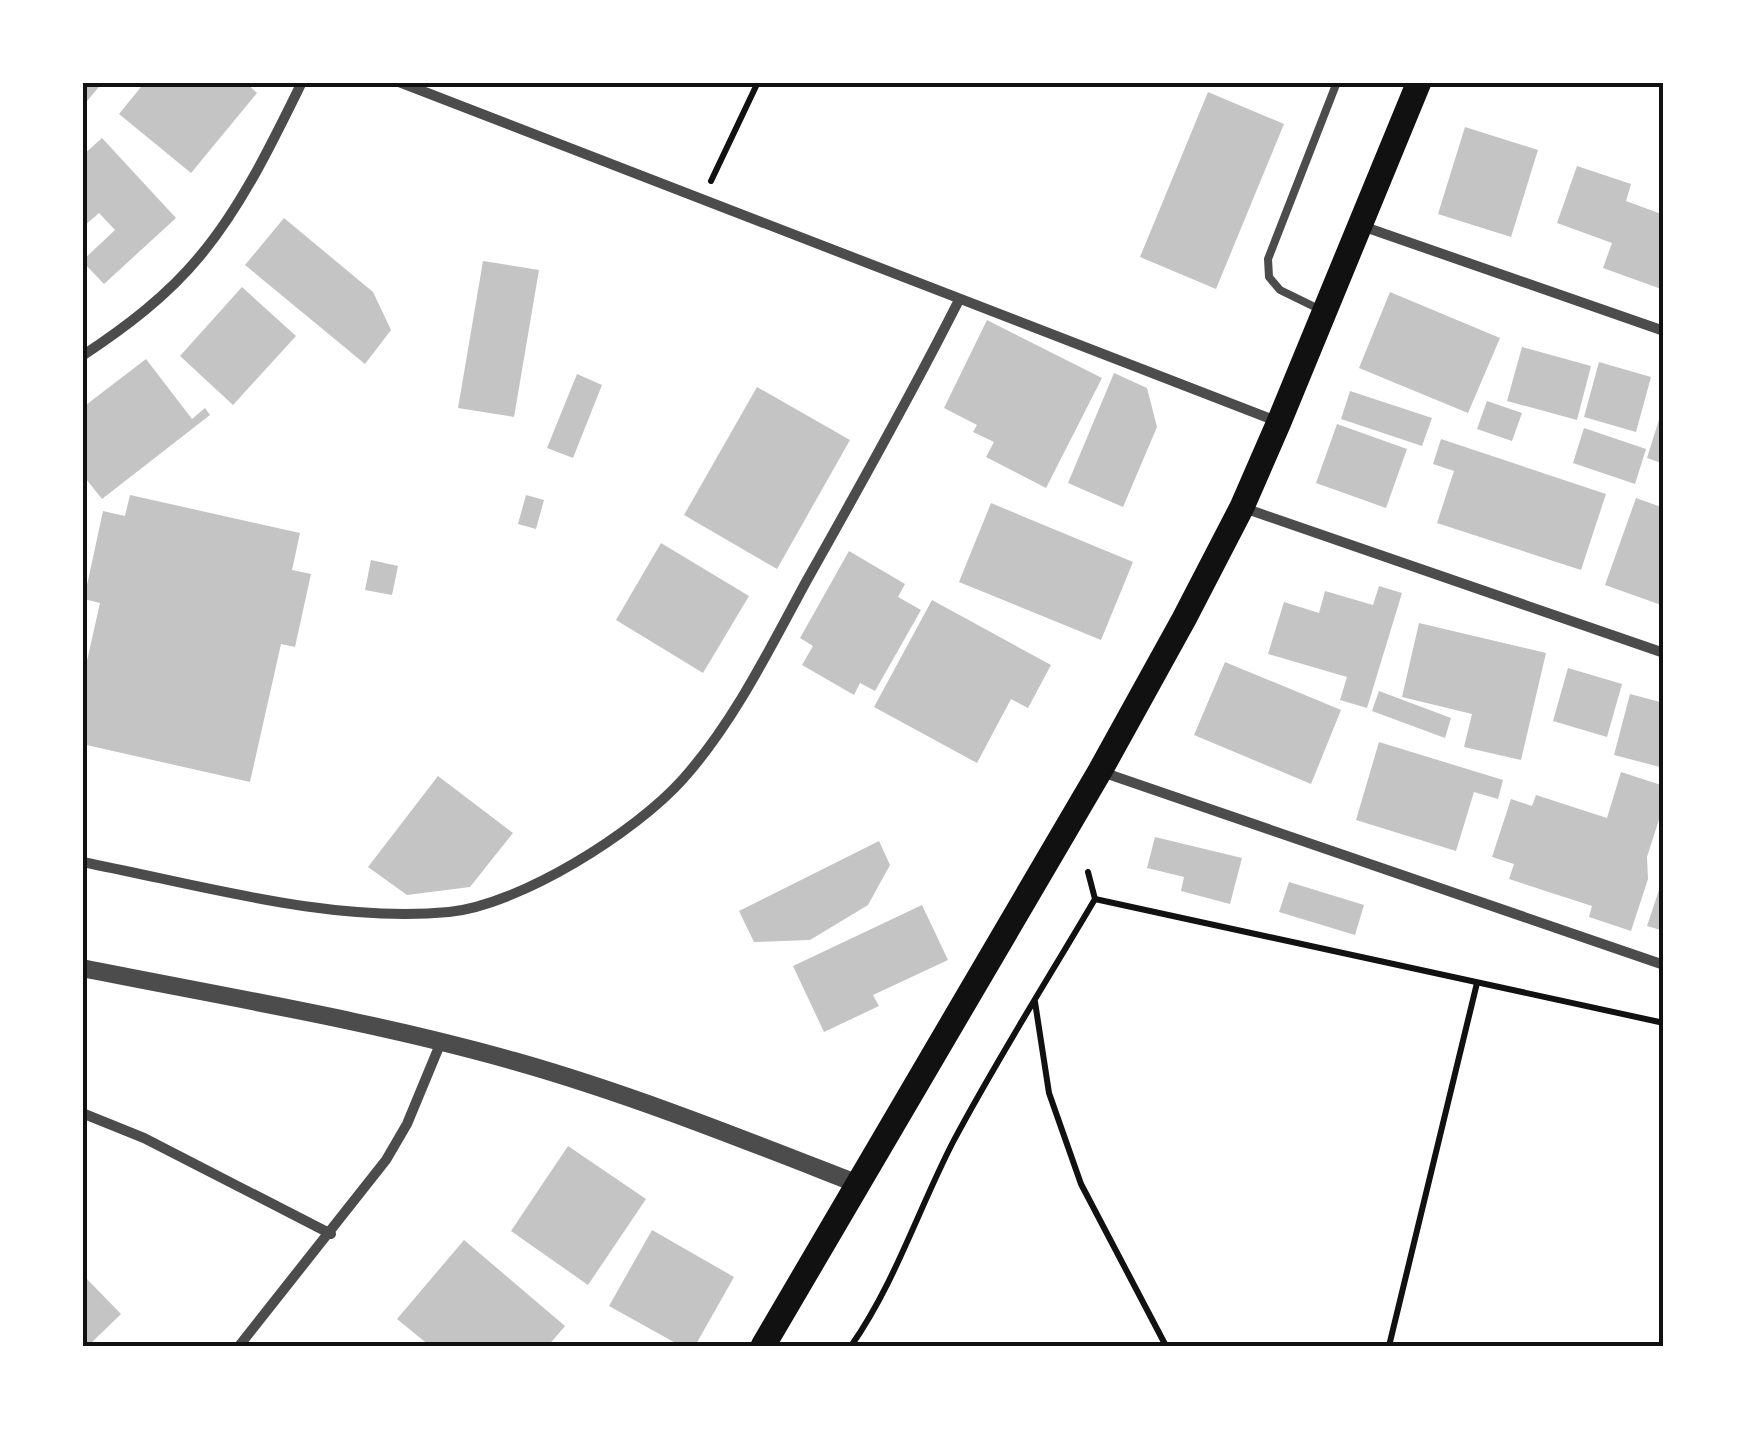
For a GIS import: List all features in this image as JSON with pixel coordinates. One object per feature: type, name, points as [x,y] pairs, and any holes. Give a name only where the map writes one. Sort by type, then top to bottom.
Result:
[{"type":"main road","points":[[763,1346],[1100,771],[1242,507],[1419,82]]},
{"type":"street","points":[[82,356],[123,330],[202,254],[241,194],[302,82]]},
{"type":"street","points":[[399,82],[1279,422]]},
{"type":"street","points":[[1361,226],[1664,331]]},
{"type":"street","points":[[82,862],[354,913],[417,914],[454,912],[494,900],[557,872],[618,837],[653,811],[685,777],[737,704],[924,371],[959,300]]},
{"type":"street","points":[[1242,507],[1664,654]]},
{"type":"street","points":[[1100,771],[1664,965]]},
{"type":"street","points":[[82,968],[441,1042],[590,1084],[858,1184]]},
{"type":"street","points":[[239,1346],[386,1160],[407,1124],[441,1042]]},
{"type":"street","points":[[82,1113],[144,1138],[330,1234]]},
{"type":"lane","points":[[1326,312],[1280,290],[1269,277],[1268,260],[1336,82]]},
{"type":"path","points":[[702,200],[758,82]]},
{"type":"path","points":[[851,1346],[907,1247],[953,1144],[1095,899],[1088,872]]},
{"type":"path","points":[[1095,899],[1664,1023]]},
{"type":"path","points":[[1389,1346],[1477,984]]},
{"type":"path","points":[[1035,1001],[1049,1093],[1081,1184],[1166,1346]]},
{"type":"building","points":[[82,82],[103,82],[82,107]]},
{"type":"building","points":[[145,82],[245,82],[257,93],[191,173],[119,114]]},
{"type":"building","points":[[1208,92],[1284,124],[1216,289],[1140,257]]},
{"type":"building","points":[[1465,127],[1538,150],[1511,237],[1438,214]]},
{"type":"building","points":[[102,138],[176,218],[104,284],[82,261],[115,230],[99,213],[82,228],[82,156]]},
{"type":"building","points":[[1577,166],[1631,184],[1626,201],[1664,215],[1664,290],[1603,268],[1612,243],[1557,223]]},
{"type":"building","points":[[284,218],[373,292],[391,330],[365,364],[245,265]]},
{"type":"building","points":[[483,261],[539,270],[514,417],[458,408]]},
{"type":"building","points":[[242,287],[296,336],[233,405],[180,356]]},
{"type":"building","points":[[1390,292],[1500,338],[1468,413],[1359,368]]},
{"type":"building","points":[[987,320],[1102,378],[1046,488],[986,457],[994,442],[973,432],[977,425],[944,408]]},
{"type":"building","points":[[1522,347],[1591,366],[1577,420],[1507,401]]},
{"type":"building","points":[[146,359],[192,419],[205,408],[210,415],[102,499],[82,474],[82,408]]},
{"type":"building","points":[[1599,362],[1651,377],[1636,432],[1584,417]]},
{"type":"building","points":[[1114,373],[1147,388],[1157,427],[1123,507],[1068,483]]},
{"type":"building","points":[[577,374],[602,385],[573,458],[547,448]]},
{"type":"building","points":[[757,387],[850,440],[777,569],[684,515]]},
{"type":"building","points":[[1350,391],[1432,418],[1422,446],[1341,419]]},
{"type":"building","points":[[1487,401],[1522,413],[1512,441],[1477,429]]},
{"type":"building","points":[[1664,407],[1664,464],[1647,458]]},
{"type":"building","points":[[1337,424],[1407,449],[1386,508],[1316,483]]},
{"type":"building","points":[[1584,428],[1646,449],[1635,484],[1573,463]]},
{"type":"building","points":[[1441,439],[1606,494],[1581,570],[1437,523],[1454,471],[1433,464]]},
{"type":"building","points":[[130,495],[300,533],[292,570],[311,574],[295,647],[281,644],[250,782],[82,744],[82,683],[100,603],[84,599],[103,511],[125,516]]},
{"type":"building","points":[[526,495],[544,500],[536,529],[518,524]]},
{"type":"building","points":[[1636,498],[1664,508],[1664,606],[1605,585]]},
{"type":"building","points":[[991,503],[1133,562],[1101,640],[959,582]]},
{"type":"building","points":[[661,543],[749,596],[703,673],[616,620]]},
{"type":"building","points":[[849,551],[905,584],[898,597],[921,610],[875,691],[860,683],[854,695],[802,665],[813,646],[800,638]]},
{"type":"building","points":[[371,560],[398,566],[392,595],[365,590]]},
{"type":"building","points":[[1379,586],[1402,593],[1367,708],[1340,700],[1347,677],[1268,654],[1284,602],[1319,613],[1325,591],[1373,605]]},
{"type":"building","points":[[932,600],[1051,665],[1028,708],[1011,699],[977,763],[874,707]]},
{"type":"building","points":[[1419,623],[1546,653],[1521,760],[1464,747],[1472,714],[1402,697]]},
{"type":"building","points":[[1225,662],[1341,710],[1311,784],[1194,735]]},
{"type":"building","points":[[1568,668],[1622,684],[1607,737],[1553,721]]},
{"type":"building","points":[[1379,691],[1451,718],[1445,738],[1372,711]]},
{"type":"building","points":[[1630,694],[1664,703],[1664,768],[1614,755]]},
{"type":"building","points":[[1379,742],[1503,780],[1498,799],[1474,792],[1456,851],[1356,820]]},
{"type":"building","points":[[1621,772],[1664,786],[1664,804],[1647,857],[1648,879],[1631,931],[1589,917],[1592,906],[1509,879],[1514,864],[1492,857],[1511,799],[1532,806],[1536,795],[1607,818]]},
{"type":"building","points":[[438,776],[513,833],[470,887],[407,895],[368,867]]},
{"type":"building","points":[[1155,837],[1242,858],[1230,904],[1181,891],[1184,877],[1147,868]]},
{"type":"building","points":[[879,841],[890,865],[868,905],[810,940],[754,942],[739,911]]},
{"type":"building","points":[[1664,878],[1664,931],[1647,926]]},
{"type":"building","points":[[1289,882],[1364,905],[1355,935],[1279,912]]},
{"type":"building","points":[[922,905],[948,960],[873,995],[879,1006],[824,1032],[793,966]]},
{"type":"building","points":[[568,1146],[646,1199],[588,1285],[511,1231]]},
{"type":"building","points":[[652,1230],[734,1277],[695,1346],[681,1346],[609,1306]]},
{"type":"building","points":[[464,1240],[565,1326],[548,1346],[430,1346],[397,1319]]},
{"type":"building","points":[[82,1274],[121,1314],[88,1346],[82,1346]]}]
